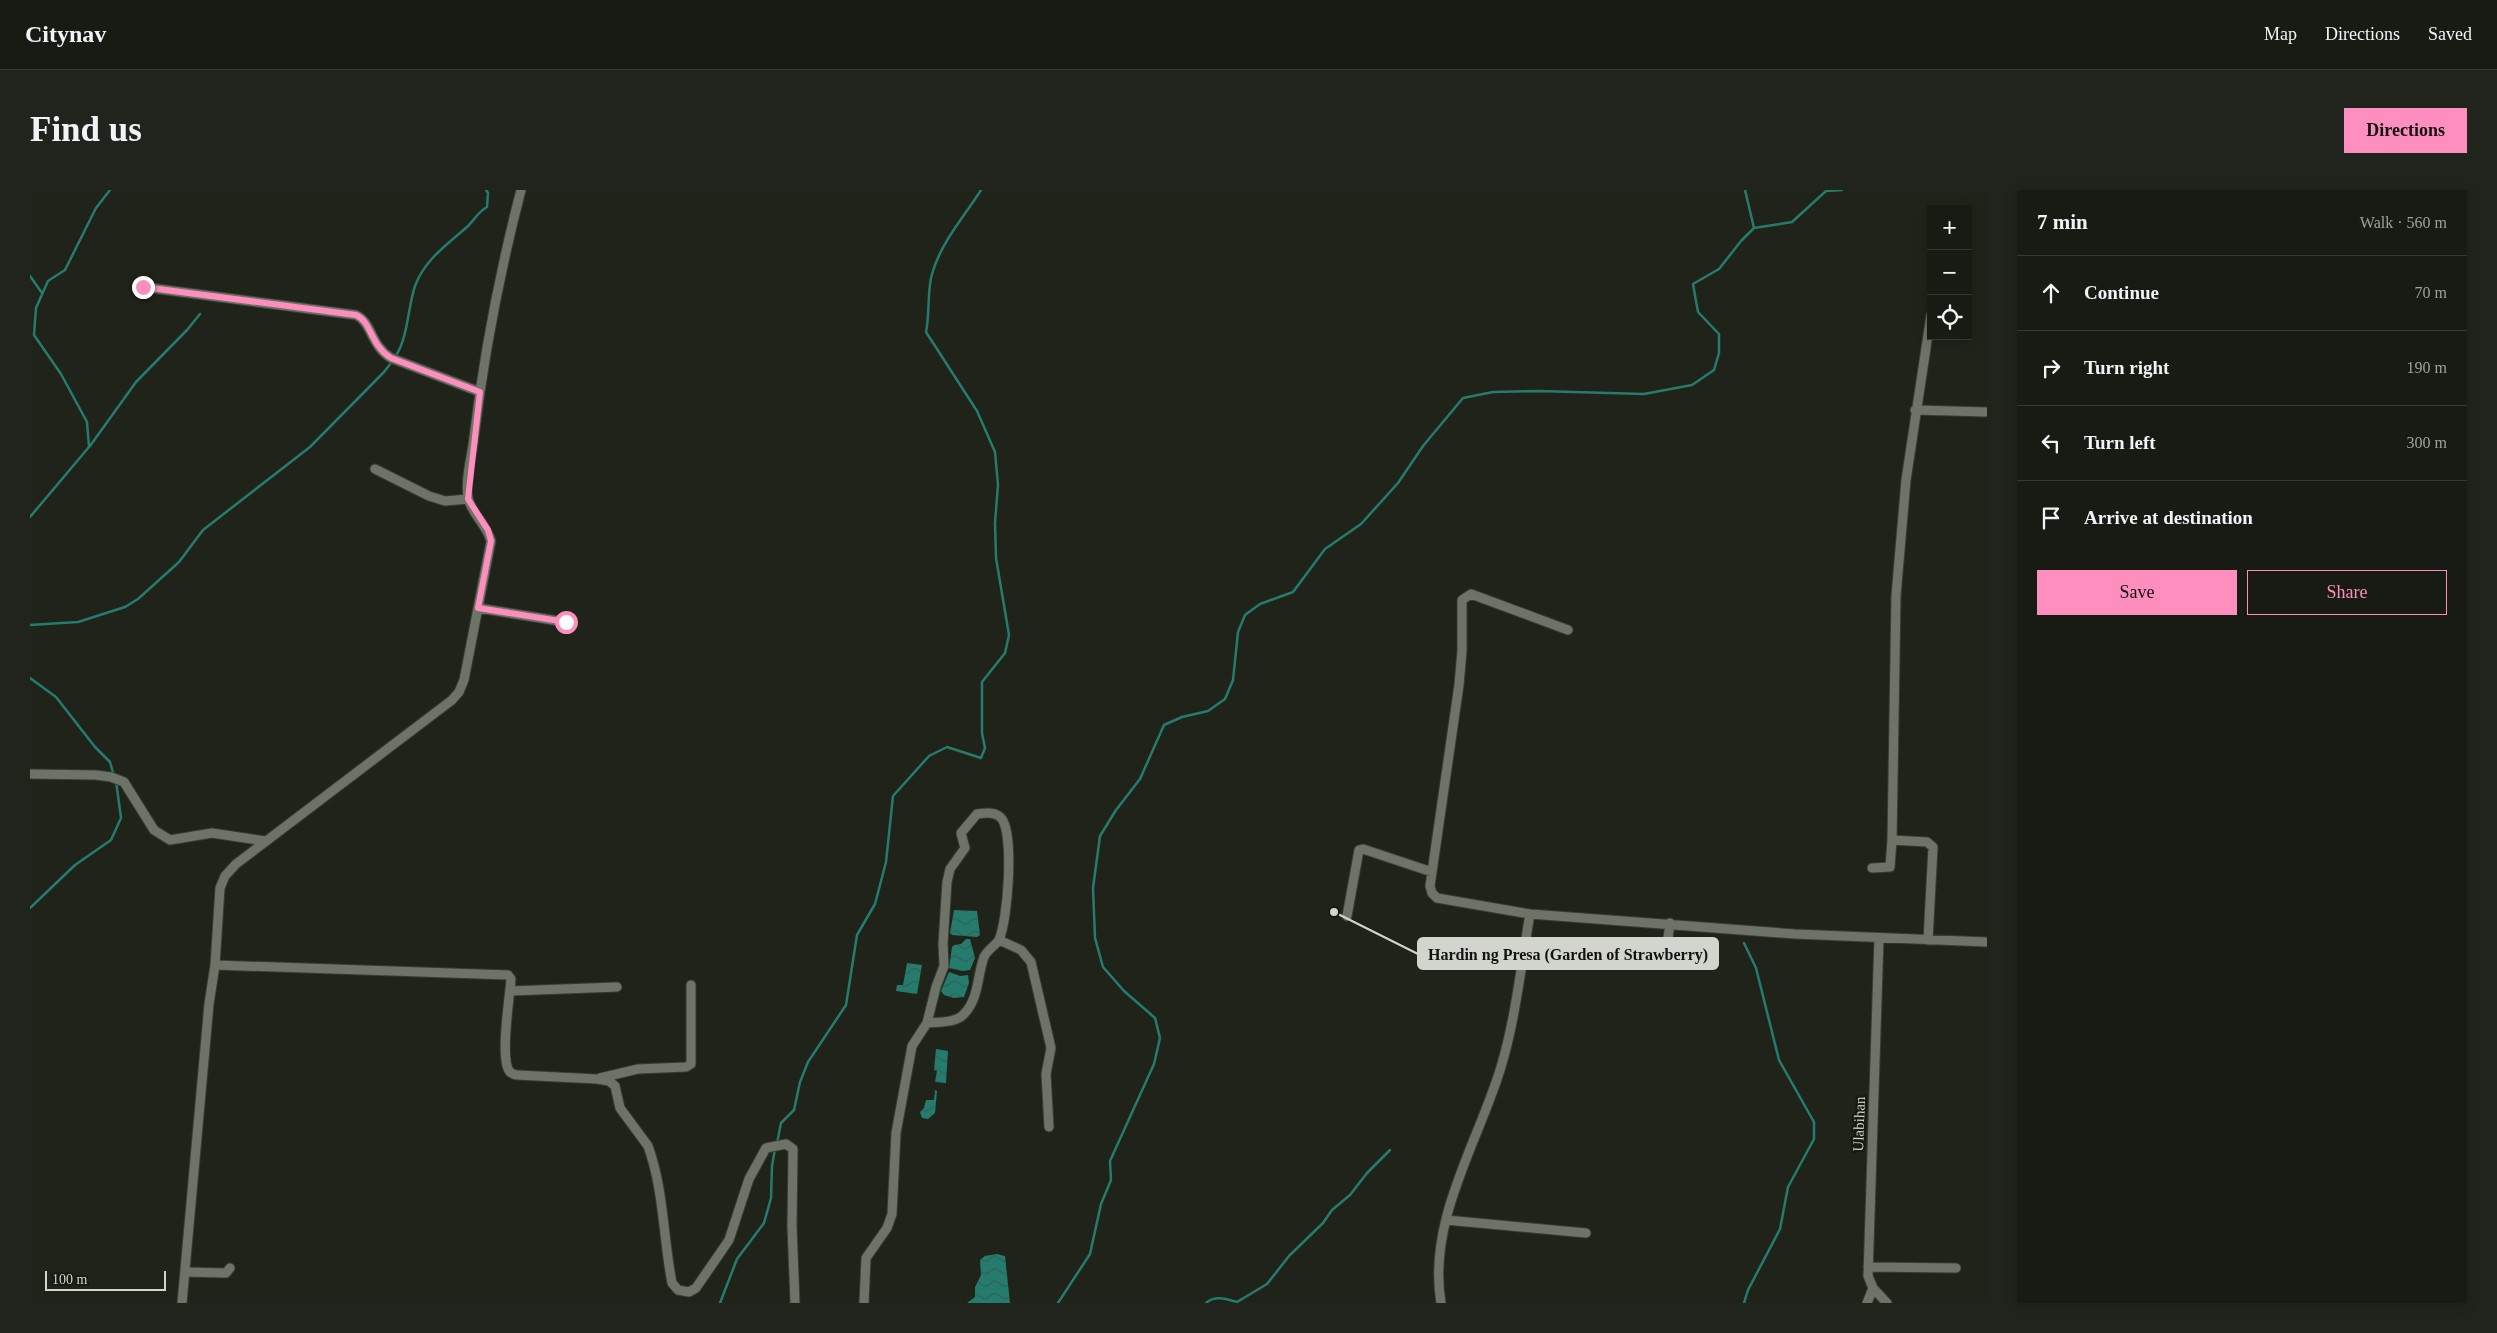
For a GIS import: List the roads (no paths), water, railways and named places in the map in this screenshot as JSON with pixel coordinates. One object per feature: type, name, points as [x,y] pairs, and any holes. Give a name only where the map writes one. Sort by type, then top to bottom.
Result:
[{"type":"street","points":[[182,1303],[209,1004],[215,965],[220,888],[225,876],[236,864],[452,700],[459,692],[464,680],[491,541],[488,530],[468,499],[480,392],[510,232],[522,190]]},
{"type":"street","points":[[143,287],[356,315],[365,320],[374,341],[386,355],[480,392]]},
{"type":"street","points":[[1872,868],[1890,866],[1896,596],[1906,480],[1927,339]]},
{"type":"street","points":[[1915,410],[1987,412]]},
{"type":"street","points":[[375,469],[430,496],[445,501],[468,499]]},
{"type":"street","points":[[1568,630],[1471,594],[1462,600],[1462,651],[1459,685],[1430,886],[1437,898],[1530,914],[1878,938],[1987,942]]},
{"type":"street","points":[[478,608],[566,622]]},
{"type":"street","points":[[30,774],[111,777],[124,782],[154,830],[161,837],[170,840],[212,833],[265,842]]},
{"type":"street","points":[[864,1303],[866,1258],[887,1228],[892,1214],[896,1133],[912,1046],[928,1023],[936,988],[944,966],[943,944],[947,882],[950,869],[965,848],[961,833],[977,814],[994,813],[1001,818],[1006,830],[1010,870],[998,940],[984,956],[979,986],[964,1015],[951,1021],[928,1023]]},
{"type":"street","points":[[1892,840],[1926,842],[1934,846],[1928,940]]},
{"type":"street","points":[[1347,916],[1359,850],[1363,848],[1432,872]]},
{"type":"street","points":[[1441,1303],[1437,1276],[1446,1220],[1501,1066],[1515,1012],[1530,914]]},
{"type":"street","points":[[1665,963],[1670,923]]},
{"type":"street","name":"Ulabihan","points":[[1878,938],[1868,1267],[1869,1282],[1887,1303]]},
{"type":"street","points":[[998,940],[1021,950],[1030,962],[1051,1048],[1046,1074],[1049,1127]]},
{"type":"street","points":[[1643,950],[1653,945],[1667,946]]},
{"type":"street","points":[[215,965],[508,975],[512,979],[505,1053],[510,1073],[517,1076],[598,1079],[609,1081],[615,1086],[620,1108],[648,1146],[660,1192],[672,1283],[678,1290],[689,1292],[696,1288],[729,1240],[749,1179],[766,1148],[786,1144],[793,1149],[792,1226],[795,1303]]},
{"type":"street","points":[[598,1079],[638,1069],[686,1067],[691,1064],[691,985]]},
{"type":"street","points":[[510,991],[617,987]]},
{"type":"street","points":[[1446,1220],[1586,1233]]},
{"type":"street","points":[[1868,1267],[1956,1268]]},
{"type":"street","points":[[185,1272],[226,1273],[230,1268]]},
{"type":"street","points":[[1867,1303],[1873,1288]]},
{"type":"water","points":[[954,910],[977,911],[980,935],[977,937],[952,935],[950,933]]},
{"type":"water","points":[[966,939],[970,939],[975,958],[970,970],[962,971],[949,968],[952,947],[961,944]]},
{"type":"water","points":[[907,963],[922,965],[917,994],[896,991],[897,985],[903,985]]},
{"type":"water","points":[[949,972],[960,976],[968,975],[969,983],[964,997],[954,998],[944,995],[941,991]]},
{"type":"water","points":[[936,1049],[948,1051],[946,1083],[935,1082],[937,1071],[934,1070]]},
{"type":"water","points":[[935,1090],[937,1091],[935,1113],[928,1119],[922,1118],[920,1112],[924,1108],[926,1100],[934,1100]]},
{"type":"water","points":[[997,1254],[1005,1256],[1010,1303],[967,1303],[975,1297],[975,1287],[981,1275],[980,1260],[985,1256]]},
{"type":"waterway","points":[[30,517],[89,447],[87,422],[61,374],[34,335],[36,308],[48,281],[65,270],[96,208],[110,190]]},
{"type":"waterway","points":[[397,354],[406,330],[413,294],[419,276],[437,253],[487,207],[488,193],[486,190]]},
{"type":"waterway","points":[[777,1143],[781,1123],[794,1110],[800,1082],[808,1062],[846,1005],[857,935],[875,904],[886,862],[893,796],[929,756],[947,747],[981,758],[985,748],[982,733],[982,682],[1005,653],[1009,635],[996,558],[995,523],[998,485],[995,452],[977,411],[926,332],[930,281],[936,262],[947,240],[981,190]]},
{"type":"waterway","points":[[1745,190],[1754,228]]},
{"type":"waterway","points":[[1058,1303],[1090,1254],[1101,1204],[1111,1180],[1110,1161],[1154,1064],[1160,1038],[1155,1018],[1124,991],[1103,967],[1095,938],[1093,888],[1100,836],[1116,810],[1140,779],[1164,725],[1182,717],[1208,711],[1225,699],[1233,680],[1238,632],[1245,615],[1260,604],[1293,592],[1325,549],[1361,524],[1398,483],[1423,446],[1463,398],[1493,392],[1539,391],[1644,394],[1692,385],[1714,370],[1719,353],[1719,334],[1698,312],[1693,284],[1719,269],[1754,228],[1792,222],[1826,191],[1842,190]]},
{"type":"waterway","points":[[30,276],[42,293]]},
{"type":"waterway","points":[[90,446],[136,382],[200,314]]},
{"type":"waterway","points":[[30,625],[78,622],[125,607],[138,599],[179,562],[203,530],[310,447],[391,363]]},
{"type":"waterway","points":[[30,678],[56,697],[95,747],[110,762],[114,776]]},
{"type":"waterway","points":[[30,908],[75,865],[111,840],[121,818],[116,781]]},
{"type":"waterway","points":[[1744,943],[1756,968],[1779,1060],[1814,1122],[1814,1139],[1788,1187],[1780,1229],[1748,1290],[1744,1303]]},
{"type":"waterway","points":[[720,1303],[737,1259],[764,1223],[771,1198],[772,1166],[775,1149]]},
{"type":"waterway","points":[[1206,1303],[1217,1298],[1237,1302],[1267,1284],[1289,1256],[1323,1223],[1332,1210],[1350,1195],[1367,1173],[1390,1150]]},
{"type":"place","name":"Hardin ng Presa (Garden of Strawberry)","points":[[1334,912]]}]
